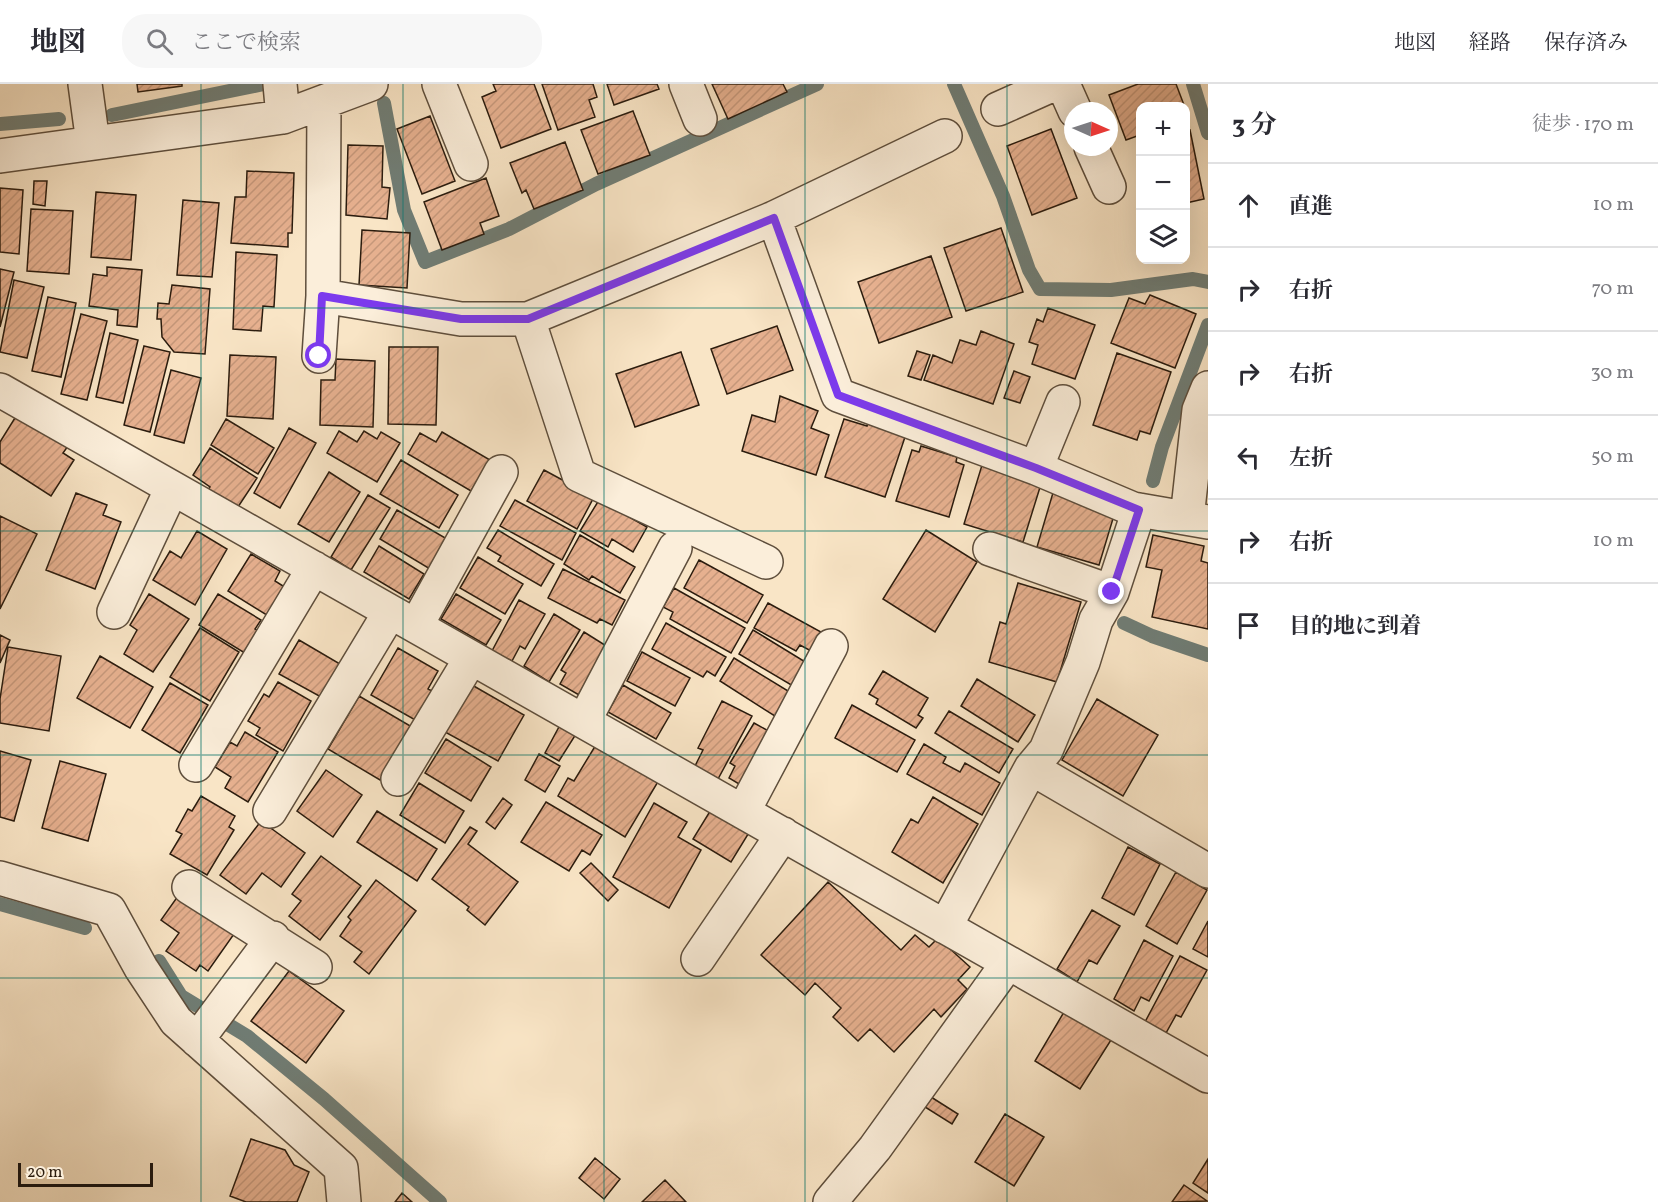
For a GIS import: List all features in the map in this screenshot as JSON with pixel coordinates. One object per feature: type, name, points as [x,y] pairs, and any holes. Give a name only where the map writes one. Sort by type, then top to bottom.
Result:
[{"type":"street","points":[[85,84],[93,143]]},
{"type":"street","points":[[0,156],[93,143],[282,104],[324,102],[371,84]]},
{"type":"street","points":[[439,84],[471,164]]},
{"type":"street","points":[[686,84],[700,119]]},
{"type":"street","points":[[998,109],[1054,84]]},
{"type":"street","points":[[1064,84],[1071,102]]},
{"type":"street","points":[[319,356],[322,296],[324,102]]},
{"type":"street","points":[[322,296],[461,319],[528,319],[774,218],[945,136]]},
{"type":"street","points":[[1095,156],[1109,187]]},
{"type":"street","points":[[774,218],[838,395],[1036,468],[1139,510],[1197,520],[1199,410],[1208,388]]},
{"type":"street","points":[[528,319],[579,475],[766,562]]},
{"type":"street","points":[[0,390],[1208,1076]]},
{"type":"street","points":[[1036,468],[1063,402]]},
{"type":"street","points":[[270,811],[501,472]]},
{"type":"street","points":[[114,612],[172,488]]},
{"type":"street","points":[[945,927],[1031,768],[1046,750],[1083,662],[1096,620],[1112,592],[1139,510]]},
{"type":"street","points":[[584,721],[675,548]]},
{"type":"street","points":[[990,549],[1112,592]]},
{"type":"street","points":[[196,765],[314,568]]},
{"type":"street","points":[[743,812],[831,646]]},
{"type":"street","points":[[398,779],[471,658]]},
{"type":"street","points":[[1031,768],[1208,871]]},
{"type":"street","points":[[698,959],[783,834]]},
{"type":"street","points":[[0,878],[110,910],[134,955],[176,1021],[210,1023],[341,1168],[344,1202]]},
{"type":"street","points":[[189,887],[273,938],[315,967]]},
{"type":"street","points":[[210,1023],[273,938]]},
{"type":"street","points":[[830,1202],[875,1148],[1008,963]]},
{"type":"building","points":[[137,84],[182,84],[182,86],[138,92]]},
{"type":"building","points":[[493,84],[534,84],[551,129],[501,148],[482,97],[496,91]]},
{"type":"building","points":[[542,84],[593,84],[597,97],[589,100],[595,117],[558,130]]},
{"type":"building","points":[[607,84],[657,84],[659,89],[614,105]]},
{"type":"building","points":[[712,84],[783,84],[787,92],[728,119]]},
{"type":"building","points":[[1138,84],[1176,84],[1183,102],[1136,102],[1136,136],[1126,140],[1118,119],[1118,102],[1112,102],[1109,95]]},
{"type":"building","points":[[633,111],[650,155],[598,174],[581,130]]},
{"type":"building","points":[[430,116],[455,181],[422,194],[397,129]]},
{"type":"building","points":[[1051,129],[1077,198],[1032,215],[1007,146]]},
{"type":"building","points":[[1190,130],[1204,199],[1190,202]]},
{"type":"building","points":[[565,142],[583,190],[534,209],[526,190],[522,193],[510,163]]},
{"type":"building","points":[[348,145],[383,146],[382,187],[390,188],[387,219],[346,215]]},
{"type":"building","points":[[247,171],[294,173],[292,233],[288,233],[288,247],[231,243],[235,197],[246,197]]},
{"type":"building","points":[[486,178],[499,216],[480,223],[484,234],[442,250],[424,202]]},
{"type":"building","points":[[34,181],[47,181],[45,206],[33,204]]},
{"type":"building","points":[[0,188],[23,190],[19,254],[0,252]]},
{"type":"building","points":[[96,192],[136,195],[131,260],[91,257]]},
{"type":"building","points":[[183,200],[219,203],[212,277],[177,275]]},
{"type":"building","points":[[31,209],[73,211],[69,274],[27,271]]},
{"type":"building","points":[[1001,228],[1023,292],[966,311],[944,248]]},
{"type":"building","points":[[362,230],[410,233],[407,288],[359,285]]},
{"type":"building","points":[[236,252],[277,255],[274,307],[263,306],[261,331],[233,329]]},
{"type":"building","points":[[931,256],[952,317],[879,343],[858,282]]},
{"type":"building","points":[[107,267],[142,270],[137,327],[117,325],[118,310],[89,306],[93,274],[107,276]]},
{"type":"building","points":[[0,269],[14,272],[0,327]]},
{"type":"building","points":[[14,280],[44,287],[27,358],[0,352]]},
{"type":"building","points":[[172,285],[210,289],[205,354],[174,352],[162,337],[161,319],[157,319],[158,303],[169,304]]},
{"type":"building","points":[[1150,295],[1196,314],[1175,368],[1111,343],[1129,298],[1145,304]]},
{"type":"building","points":[[48,297],[76,303],[61,377],[32,371]]},
{"type":"building","points":[[1048,308],[1095,325],[1075,379],[1032,364],[1038,345],[1029,342],[1037,319],[1043,322]]},
{"type":"building","points":[[81,314],[107,321],[87,400],[61,394]]},
{"type":"building","points":[[777,326],[793,370],[727,394],[711,349]]},
{"type":"building","points":[[981,331],[1014,344],[993,404],[924,380],[933,355],[952,363],[960,340],[976,345]]},
{"type":"building","points":[[110,333],[138,340],[123,403],[96,397]]},
{"type":"building","points":[[144,346],[170,352],[150,432],[124,425]]},
{"type":"building","points":[[389,347],[438,347],[436,425],[388,424]]},
{"type":"building","points":[[917,351],[930,355],[921,380],[908,376]]},
{"type":"building","points":[[681,352],[699,405],[635,427],[616,374]]},
{"type":"building","points":[[1117,353],[1171,372],[1150,434],[1140,431],[1137,440],[1093,425]]},
{"type":"building","points":[[230,355],[276,357],[273,419],[227,416]]},
{"type":"building","points":[[336,359],[375,361],[373,427],[320,425],[321,380],[335,380]]},
{"type":"building","points":[[171,370],[201,378],[184,443],[154,435]]},
{"type":"building","points":[[1014,371],[1030,377],[1020,403],[1004,398]]},
{"type":"building","points":[[780,396],[818,411],[811,428],[829,435],[816,475],[742,451],[752,415],[775,422]]},
{"type":"building","points":[[18,413],[68,446],[63,453],[74,460],[51,496],[0,463],[0,442]]},
{"type":"building","points":[[870,416],[908,428],[885,497],[825,477],[844,419],[867,426]]},
{"type":"building","points":[[226,419],[274,448],[258,474],[211,445]]},
{"type":"building","points":[[289,428],[316,443],[280,508],[254,493]]},
{"type":"building","points":[[339,431],[357,442],[364,431],[377,439],[381,432],[400,443],[377,482],[327,453]]},
{"type":"building","points":[[442,432],[490,460],[471,491],[408,454],[420,433],[436,442]]},
{"type":"building","points":[[921,446],[957,457],[956,462],[964,465],[949,517],[896,501],[912,450],[919,452]]},
{"type":"building","points":[[210,448],[257,478],[236,510],[207,491],[210,487],[193,475]]},
{"type":"building","points":[[986,452],[1041,484],[1023,542],[964,524]]},
{"type":"building","points":[[401,460],[458,495],[439,528],[380,494]]},
{"type":"building","points":[[544,470],[594,497],[577,529],[527,501]]},
{"type":"building","points":[[329,472],[360,492],[329,542],[298,524]]},
{"type":"building","points":[[1055,486],[1115,512],[1099,565],[1037,547]]},
{"type":"building","points":[[76,493],[107,505],[103,515],[121,522],[95,589],[46,570]]},
{"type":"building","points":[[368,495],[390,508],[351,570],[331,557]]},
{"type":"building","points":[[515,500],[576,533],[562,560],[500,526]]},
{"type":"building","points":[[599,500],[647,527],[633,552],[612,539],[608,547],[580,531]]},
{"type":"building","points":[[397,510],[447,539],[430,569],[380,539]]},
{"type":"building","points":[[0,516],[37,534],[0,609]]},
{"type":"building","points":[[498,530],[554,564],[541,586],[498,561],[501,556],[487,548]]},
{"type":"building","points":[[926,530],[977,562],[935,632],[883,599]]},
{"type":"building","points":[[197,531],[227,549],[195,605],[153,580],[170,551],[181,558]]},
{"type":"building","points":[[580,535],[635,567],[620,593],[592,576],[589,580],[564,564]]},
{"type":"building","points":[[1153,535],[1204,546],[1201,561],[1208,563],[1208,629],[1152,617],[1162,570],[1146,567]]},
{"type":"building","points":[[379,546],[424,574],[409,599],[364,572]]},
{"type":"building","points":[[251,554],[280,571],[275,581],[283,586],[283,598],[270,617],[228,591]]},
{"type":"building","points":[[478,557],[523,584],[505,614],[460,588]]},
{"type":"building","points":[[699,560],[763,595],[747,623],[684,588]]},
{"type":"building","points":[[563,569],[625,600],[612,625],[600,619],[597,623],[548,598]]},
{"type":"building","points":[[1018,583],[1081,602],[1057,682],[989,662],[1000,622],[1006,624]]},
{"type":"building","points":[[674,588],[745,628],[731,653],[670,619],[673,612],[663,607]]},
{"type":"building","points":[[149,594],[189,619],[153,672],[124,654],[137,630],[130,625]]},
{"type":"building","points":[[218,594],[261,620],[255,629],[261,632],[248,655],[199,625]]},
{"type":"building","points":[[456,594],[501,620],[486,645],[441,619]]},
{"type":"building","points":[[519,600],[545,614],[525,649],[520,646],[512,661],[492,651]]},
{"type":"building","points":[[768,603],[821,632],[811,651],[800,645],[796,651],[754,628]]},
{"type":"building","points":[[554,614],[580,630],[549,682],[524,666]]},
{"type":"building","points":[[666,623],[726,657],[715,676],[707,671],[703,677],[652,649]]},
{"type":"building","points":[[200,628],[239,652],[210,701],[170,677]]},
{"type":"building","points":[[753,630],[807,663],[793,686],[739,654]]},
{"type":"building","points":[[584,632],[608,647],[579,695],[560,684],[566,673],[561,670]]},
{"type":"building","points":[[0,635],[10,640],[0,663]]},
{"type":"building","points":[[299,640],[340,664],[321,697],[279,674]]},
{"type":"building","points":[[8,647],[61,656],[49,731],[0,723],[0,699]]},
{"type":"building","points":[[398,648],[438,671],[428,689],[434,692],[417,721],[371,695]]},
{"type":"building","points":[[642,652],[690,678],[675,706],[627,681]]},
{"type":"building","points":[[100,656],[153,687],[130,728],[77,698]]},
{"type":"building","points":[[734,658],[793,694],[778,718],[720,681]]},
{"type":"building","points":[[883,671],[928,698],[918,715],[923,718],[916,728],[876,704],[878,699],[869,694]]},
{"type":"building","points":[[977,679],[1035,715],[1018,742],[961,706]]},
{"type":"building","points":[[278,682],[311,701],[283,751],[256,735],[260,728],[248,721],[264,694],[269,697]]},
{"type":"building","points":[[170,683],[208,705],[180,753],[142,730]]},
{"type":"building","points":[[472,685],[524,715],[498,761],[445,732]]},
{"type":"building","points":[[623,685],[671,713],[656,739],[608,712]]},
{"type":"building","points":[[359,696],[412,727],[380,780],[328,749]]},
{"type":"building","points":[[1097,699],[1158,735],[1123,796],[1062,760]]},
{"type":"building","points":[[722,701],[752,716],[718,779],[695,766],[703,750],[698,748]]},
{"type":"building","points":[[852,705],[915,740],[897,772],[835,738]]},
{"type":"building","points":[[949,711],[1013,749],[999,773],[935,733]]},
{"type":"building","points":[[754,723],[774,734],[744,787],[729,778],[735,766],[730,763]]},
{"type":"building","points":[[560,725],[576,734],[559,761],[545,753]]},
{"type":"building","points":[[245,732],[278,752],[248,802],[225,788],[231,777],[215,767],[230,742],[237,746]]},
{"type":"building","points":[[446,739],[491,767],[471,801],[425,773]]},
{"type":"building","points":[[597,743],[659,780],[625,837],[558,796],[568,778],[574,781]]},
{"type":"building","points":[[924,744],[946,757],[943,763],[960,772],[965,763],[1000,783],[982,815],[907,774]]},
{"type":"building","points":[[0,751],[31,760],[14,821],[0,817]]},
{"type":"building","points":[[539,754],[560,766],[545,792],[525,780]]},
{"type":"building","points":[[60,761],[106,774],[88,841],[42,828]]},
{"type":"building","points":[[326,770],[362,795],[333,837],[297,811]]},
{"type":"building","points":[[419,783],[464,811],[445,843],[400,815]]},
{"type":"building","points":[[201,796],[235,816],[229,827],[234,830],[207,875],[170,854],[182,834],[176,831],[188,809],[192,811]]},
{"type":"building","points":[[933,797],[978,824],[943,883],[892,852],[911,819],[918,823]]},
{"type":"building","points":[[503,798],[512,805],[495,829],[486,822]]},
{"type":"building","points":[[546,802],[602,835],[590,855],[582,850],[569,871],[521,842]]},
{"type":"building","points":[[654,803],[687,822],[678,837],[701,850],[669,908],[613,877]]},
{"type":"building","points":[[712,808],[750,831],[731,862],[693,839]]},
{"type":"building","points":[[377,811],[437,849],[417,881],[357,842]]},
{"type":"building","points":[[261,821],[305,853],[281,887],[262,873],[246,894],[220,875]]},
{"type":"building","points":[[470,827],[477,831],[468,844],[518,882],[485,925],[467,910],[469,907],[432,879]]},
{"type":"building","points":[[1128,847],[1160,864],[1134,915],[1102,898]]},
{"type":"building","points":[[321,856],[361,886],[320,940],[289,916],[301,901],[292,894]]},
{"type":"building","points":[[591,863],[618,890],[608,901],[580,873]]},
{"type":"building","points":[[1176,872],[1207,890],[1177,944],[1146,926]]},
{"type":"building","points":[[376,880],[416,911],[369,974],[354,962],[362,952],[340,936],[351,920],[348,917]]},
{"type":"building","points":[[828,882],[901,950],[915,935],[929,947],[938,938],[970,967],[958,980],[967,989],[941,1017],[934,1009],[894,1052],[870,1029],[858,1041],[833,1017],[841,1008],[815,983],[805,995],[761,955]]},
{"type":"building","points":[[178,896],[234,934],[208,971],[200,965],[196,971],[166,951],[179,933],[161,920]]},
{"type":"building","points":[[1092,910],[1120,926],[1097,964],[1089,960],[1077,982],[1057,969]]},
{"type":"building","points":[[1208,921],[1208,957],[1193,949]]},
{"type":"building","points":[[1144,940],[1173,956],[1149,1001],[1141,997],[1134,1011],[1114,999]]},
{"type":"building","points":[[1180,956],[1207,970],[1181,1017],[1176,1015],[1166,1033],[1145,1022]]},
{"type":"building","points":[[289,971],[344,1011],[306,1063],[251,1021]]},
{"type":"building","points":[[1064,1012],[1111,1040],[1080,1089],[1035,1061]]},
{"type":"building","points":[[931,1097],[958,1114],[952,1124],[925,1107]]},
{"type":"building","points":[[1005,1114],[1044,1137],[1014,1186],[975,1162]]},
{"type":"building","points":[[251,1139],[285,1150],[294,1165],[309,1172],[297,1202],[246,1202],[230,1196]]},
{"type":"building","points":[[595,1158],[620,1179],[604,1199],[579,1178]]},
{"type":"building","points":[[1208,1159],[1208,1193],[1193,1183]]},
{"type":"building","points":[[665,1180],[686,1202],[642,1202]]},
{"type":"building","points":[[1184,1185],[1207,1201],[1172,1202]]},
{"type":"building","points":[[402,1193],[412,1202],[395,1202]]},
{"type":"waterway","points":[[112,115],[264,84]]},
{"type":"waterway","points":[[384,103],[404,210],[425,262],[509,229],[596,184],[817,84]]},
{"type":"waterway","points":[[954,84],[1003,196],[1029,270],[1040,289],[1111,290],[1193,279],[1208,282]]},
{"type":"waterway","points":[[1193,84],[1208,133]]},
{"type":"waterway","points":[[0,124],[59,119]]},
{"type":"waterway","points":[[1153,481],[1162,447],[1208,325]]},
{"type":"waterway","points":[[1124,623],[1152,636],[1208,655]]},
{"type":"waterway","points":[[0,904],[85,928]]},
{"type":"waterway","points":[[159,961],[181,996],[247,1036],[324,1099],[440,1202]]},
{"type":"route","points":[[319,356],[322,296],[461,319],[528,319],[774,218],[838,395],[1036,468],[1139,510],[1112,592]]}]
